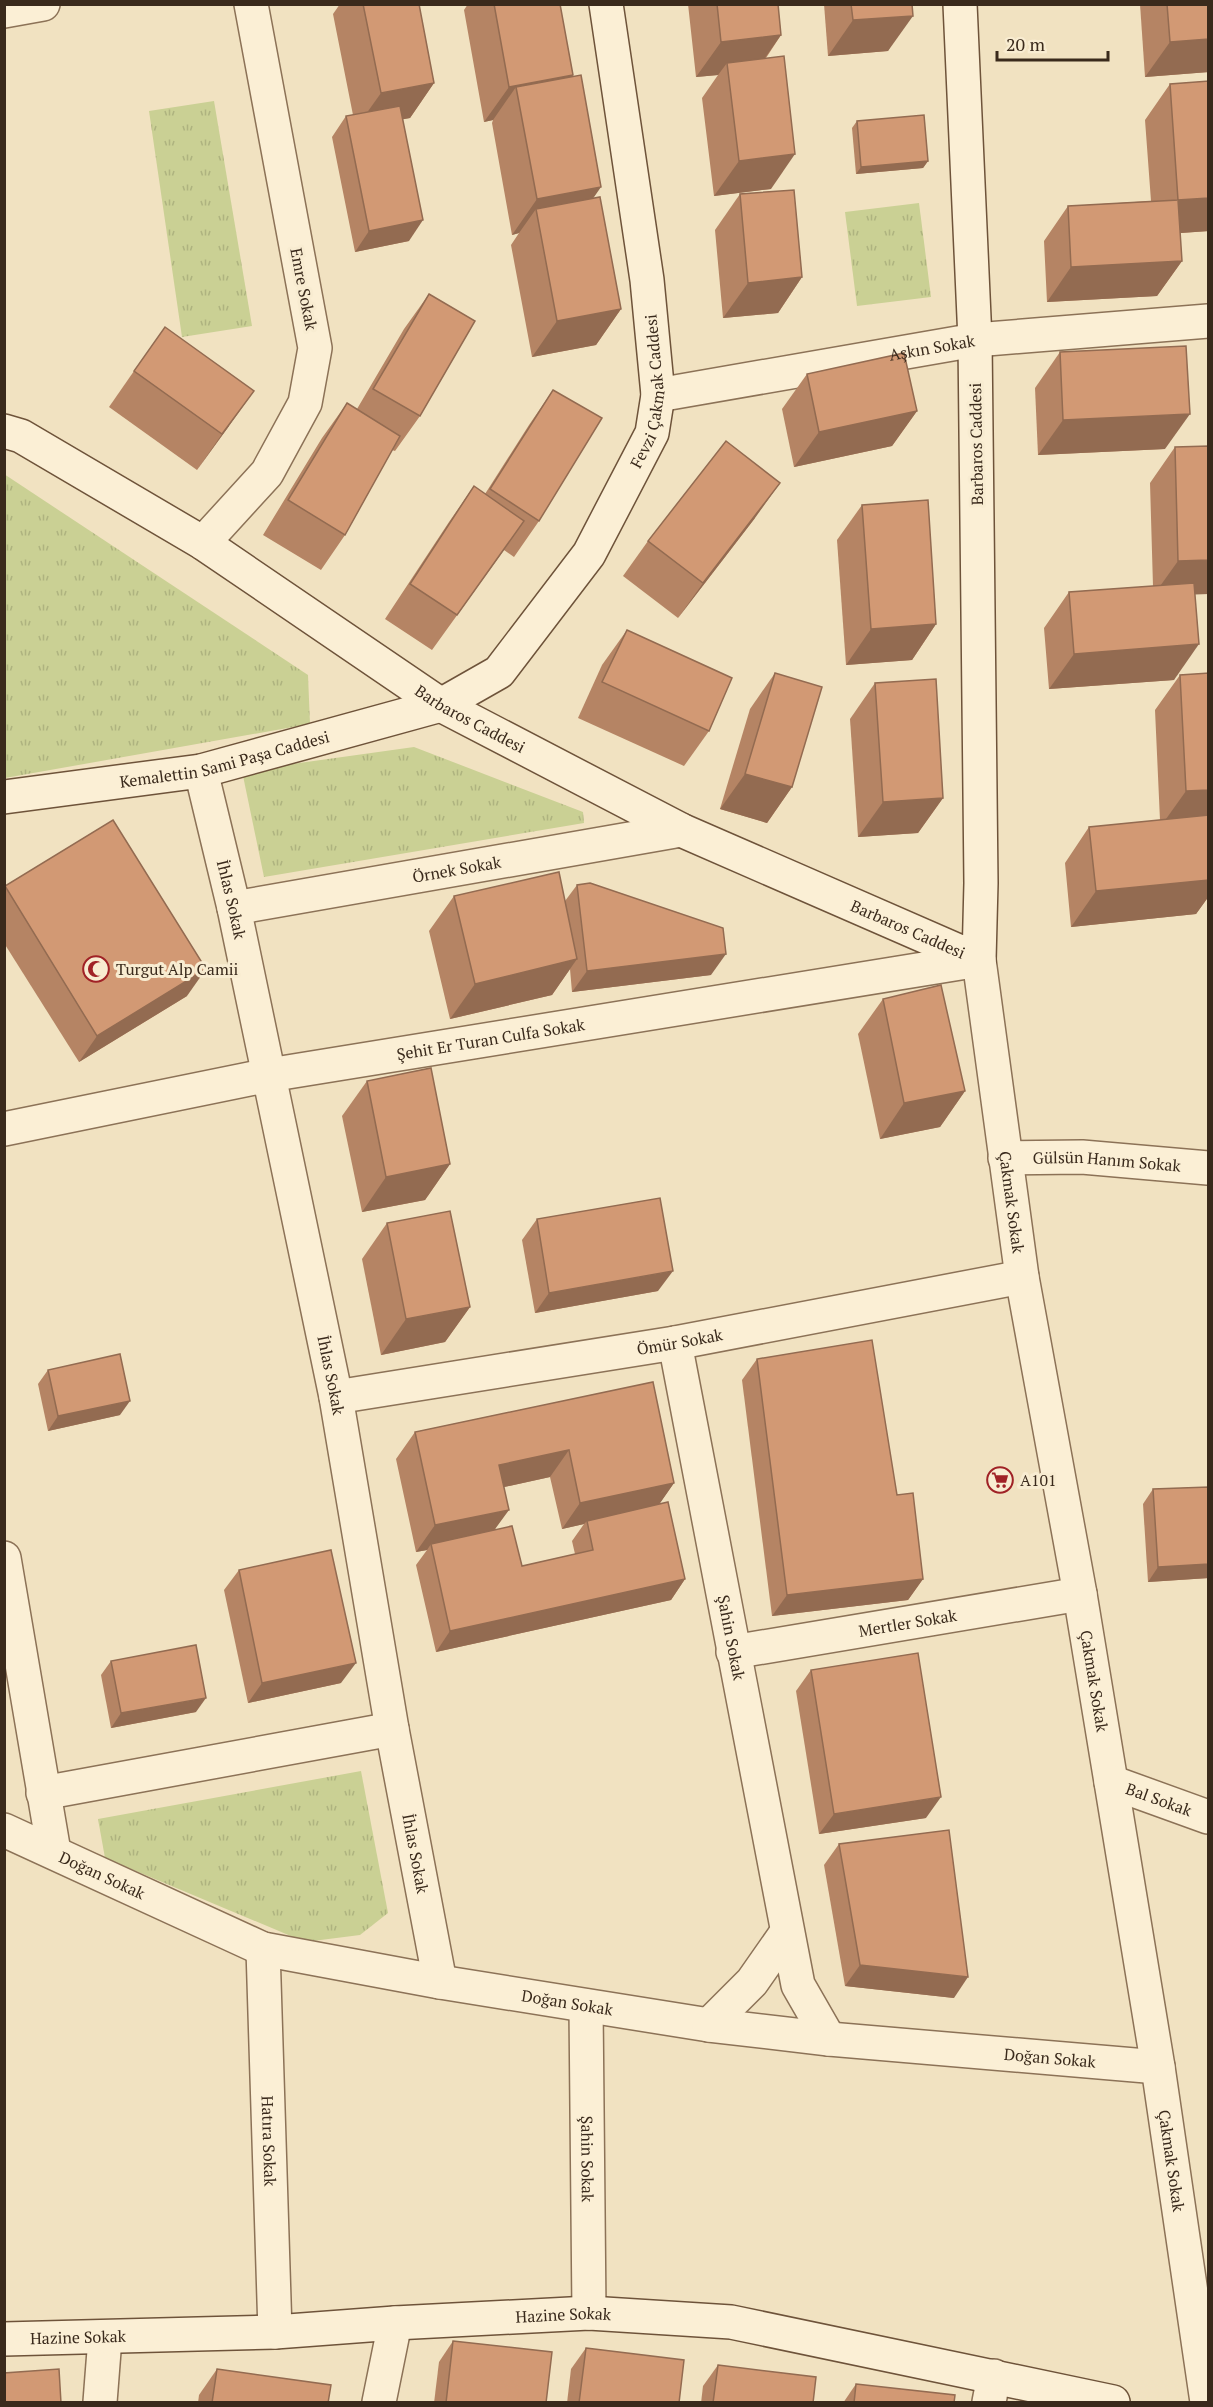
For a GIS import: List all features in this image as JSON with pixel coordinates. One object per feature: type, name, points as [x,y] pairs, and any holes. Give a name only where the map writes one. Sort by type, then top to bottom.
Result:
[{"type":"street","points":[[4,11],[44,4]]},
{"type":"street","name":"Emre Sokak","points":[[203,543],[267,473],[305,403],[315,348],[251,4]]},
{"type":"street","name":"Fevzi Çakmak Caddesi","points":[[441,705],[499,672],[589,554],[652,433],[658,395],[647,280],[606,4]]},
{"type":"street","name":"Barbaros Caddesi","points":[[4,431],[21,436],[203,543],[441,705],[681,830],[980,960],[975,340],[960,4]]},
{"type":"street","name":"Aşkın Sokak","points":[[658,395],[975,340],[1209,321]]},
{"type":"street","name":"Kemalettin Sami Paşa Caddesi","points":[[4,797],[201,771],[441,705]]},
{"type":"street","name":"İhlas Sokak","points":[[201,771],[234,908],[336,1397],[392,1729],[440,1982]]},
{"type":"street","name":"Örnek Sokak","points":[[234,908],[681,830]]},
{"type":"street","name":"Şehit Er Turan Culfa Sokak","points":[[4,1129],[269,1075],[980,960]]},
{"type":"street","name":"Çakmak Sokak","points":[[980,960],[1022,1277],[1080,1594],[1158,2067],[1207,2403]]},
{"type":"street","name":"Gülsün Hanım Sokak","points":[[1005,1158],[1082,1157],[1209,1168]]},
{"type":"street","name":"Ömür Sokak","points":[[336,1397],[675,1343],[1022,1277]]},
{"type":"street","name":"Şahin Sokak","points":[[675,1343],[798,1985],[829,2039]]},
{"type":"street","points":[[4,1558],[54,1852]]},
{"type":"street","name":"Mertler Sokak","points":[[733,1652],[1080,1594]]},
{"type":"street","points":[[43,1793],[392,1729]]},
{"type":"street","name":"Bal Sokak","points":[[1111,1782],[1209,1817]]},
{"type":"street","name":"Doğan Sokak","points":[[4,1830],[263,1949],[586,2007],[709,2025],[829,2039],[1158,2067]]},
{"type":"street","points":[[709,2025],[752,1982],[787,1932]]},
{"type":"street","name":"Hatıra Sokak","points":[[263,1949],[275,2332]]},
{"type":"street","name":"Şahin Sokak","points":[[586,2007],[589,2313]]},
{"type":"street","name":"Hazine Sokak","points":[[4,2339],[275,2332],[589,2313],[731,2322],[991,2389],[1113,2403]]},
{"type":"street","points":[[379,2403],[395,2323]]},
{"type":"street","points":[[100,2403],[105,2338]]},
{"type":"green space","points":[[214,101],[252,326],[182,337],[149,111]]},
{"type":"green space","points":[[919,203],[931,297],[857,306],[845,212]]},
{"type":"green space","points":[[4,474],[308,675],[310,724],[5,778]]},
{"type":"green space","points":[[414,747],[583,812],[584,823],[264,877],[242,771]]},
{"type":"green space","points":[[361,1771],[388,1913],[360,1935],[305,1942],[105,1858],[98,1819]]},
{"type":"building","points":[[363,4],[419,4],[434,83],[381,93]]},
{"type":"building","points":[[494,4],[560,4],[573,75],[509,87]]},
{"type":"building","points":[[717,4],[778,4],[781,35],[721,42]]},
{"type":"building","points":[[851,4],[912,4],[913,16],[853,20]]},
{"type":"building","points":[[1167,4],[1209,4],[1209,39],[1170,42]]},
{"type":"building","points":[[784,56],[795,154],[739,161],[727,63]]},
{"type":"building","points":[[581,75],[601,187],[537,199],[516,87]]},
{"type":"building","points":[[1209,81],[1209,198],[1178,200],[1170,84]]},
{"type":"building","points":[[400,106],[423,220],[369,231],[346,116]]},
{"type":"building","points":[[924,115],[928,161],[861,167],[857,121]]},
{"type":"building","points":[[794,190],[802,277],[748,283],[740,194]]},
{"type":"building","points":[[600,197],[621,309],[557,321],[536,209]]},
{"type":"building","points":[[1178,200],[1182,261],[1071,267],[1068,206]]},
{"type":"building","points":[[429,294],[475,321],[420,416],[373,389]]},
{"type":"building","points":[[165,327],[254,391],[222,434],[134,371]]},
{"type":"building","points":[[1186,346],[1190,414],[1063,420],[1060,352]]},
{"type":"building","points":[[904,353],[917,411],[819,432],[807,374]]},
{"type":"building","points":[[553,390],[602,418],[539,521],[490,489]]},
{"type":"building","points":[[347,403],[400,436],[345,535],[288,500]]},
{"type":"building","points":[[726,441],[780,483],[703,583],[648,541]]},
{"type":"building","points":[[1209,446],[1209,560],[1178,561],[1175,447]]},
{"type":"building","points":[[474,486],[524,521],[457,615],[410,584]]},
{"type":"building","points":[[928,500],[936,624],[871,629],[862,505]]},
{"type":"building","points":[[1194,583],[1199,644],[1074,654],[1069,592]]},
{"type":"building","points":[[627,630],[732,678],[709,731],[602,682]]},
{"type":"building","points":[[775,673],[822,687],[792,787],[745,774]]},
{"type":"building","points":[[1209,673],[1209,790],[1186,791],[1180,675]]},
{"type":"building","points":[[936,679],[943,798],[883,802],[875,683]]},
{"type":"building","points":[[1209,815],[1209,880],[1096,891],[1089,827]]},
{"type":"building","name":"Turgut Alp Camii","points":[[113,820],[206,969],[97,1036],[5,886]]},
{"type":"building","points":[[559,872],[577,959],[475,984],[454,896]]},
{"type":"building","points":[[590,883],[723,928],[726,954],[587,971],[577,885]]},
{"type":"building","points":[[941,985],[965,1091],[904,1103],[883,999]]},
{"type":"building","points":[[431,1068],[450,1164],[386,1177],[367,1081]]},
{"type":"building","points":[[660,1198],[673,1271],[549,1293],[537,1219]]},
{"type":"building","points":[[450,1211],[470,1307],[406,1319],[387,1223]]},
{"type":"building","points":[[872,1340],[897,1495],[913,1493],[923,1579],[787,1595],[757,1359]]},
{"type":"building","points":[[120,1354],[130,1401],[58,1416],[48,1370]]},
{"type":"building","points":[[653,1382],[674,1483],[580,1503],[569,1450],[499,1465],[509,1510],[435,1525],[415,1432]]},
{"type":"building","points":[[1209,1487],[1209,1564],[1158,1567],[1153,1489]]},
{"type":"building","points":[[668,1502],[685,1579],[450,1631],[431,1544],[512,1526],[522,1566],[593,1550],[587,1521]]},
{"type":"building","points":[[331,1550],[356,1663],[262,1683],[239,1570]]},
{"type":"building","points":[[196,1645],[206,1698],[121,1713],[111,1661]]},
{"type":"building","points":[[918,1653],[941,1797],[834,1814],[811,1670]]},
{"type":"building","points":[[949,1830],[968,1977],[860,1965],[839,1844]]},
{"type":"building","points":[[453,2341],[552,2352],[546,2403],[446,2403]]},
{"type":"building","points":[[586,2348],[684,2360],[679,2403],[579,2403]]},
{"type":"building","points":[[718,2365],[816,2377],[813,2403],[713,2403]]},
{"type":"building","points":[[59,2369],[61,2403],[4,2403],[4,2373]]},
{"type":"building","points":[[217,2369],[331,2385],[328,2403],[212,2403]]},
{"type":"building","points":[[856,2384],[955,2395],[954,2403],[854,2403]]},
{"type":"place","name":"Turgut Alp Camii","points":[[96,969]]},
{"type":"place","name":"A101","points":[[1000,1480]]}]
